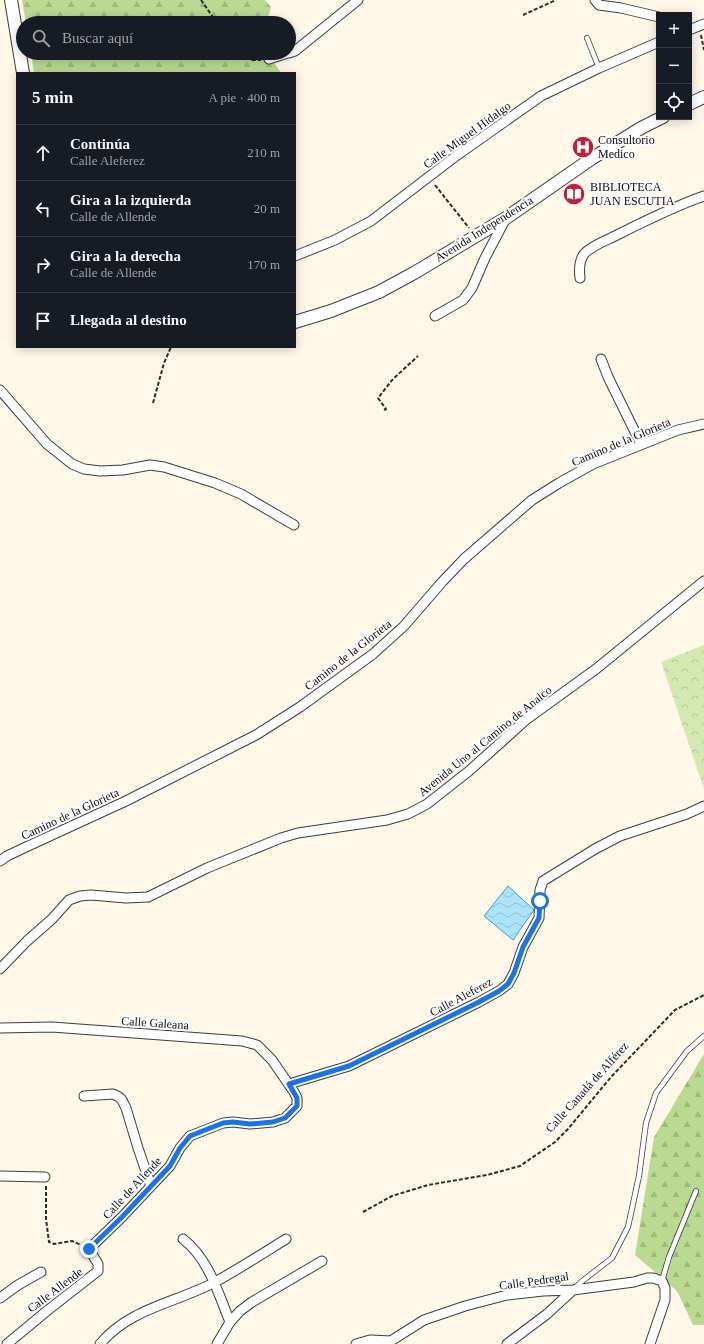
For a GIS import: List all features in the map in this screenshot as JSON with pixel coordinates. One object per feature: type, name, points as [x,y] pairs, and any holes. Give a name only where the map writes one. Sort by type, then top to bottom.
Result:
[{"type":"street","points":[[11,0],[16,30]]},
{"type":"street","points":[[296,50],[358,0]]},
{"type":"street","points":[[595,0],[599,5],[621,8],[656,16]]},
{"type":"street","name":"Calle Miguel Hidalgo","points":[[296,256],[335,240],[371,221],[456,156],[541,96],[599,68],[656,43]]},
{"type":"street","points":[[21,60],[23,72]]},
{"type":"street","points":[[692,102],[704,96]]},
{"type":"street","name":"Avenida Independencia","points":[[296,322],[331,311],[379,292],[506,218],[591,159],[657,120]]},
{"type":"street","points":[[580,278],[580,262],[584,254],[593,247],[634,226],[689,201],[704,196]]},
{"type":"street","points":[[435,316],[463,300],[472,288],[485,258],[506,218]]},
{"type":"street","points":[[601,359],[608,377],[641,444]]},
{"type":"street","points":[[0,390],[47,444],[72,464],[84,470],[124,470],[150,465],[164,467],[215,483],[241,494],[294,524]]},
{"type":"street","name":"Camino de la Glorieta","points":[[0,861],[7,856],[126,801],[256,735],[300,708],[378,649],[404,626],[464,559],[532,500],[593,464],[678,430],[704,424]]},
{"type":"street","name":"Avenida Uno al Camino de Analco","points":[[0,969],[27,941],[52,919],[69,900],[80,896],[91,895],[126,898],[148,897],[207,868],[281,838],[298,833],[387,820],[408,814],[427,804],[463,776],[527,719],[596,669],[704,582]]},
{"type":"street","name":"Calle Aleferez","points":[[289,1084],[349,1066],[499,991],[508,984],[514,973],[523,947],[539,918],[541,910],[540,890],[543,881],[595,849],[620,836],[687,814],[704,806]]},
{"type":"street","name":"Calle Galeana","points":[[0,1028],[52,1027],[242,1041],[256,1044],[272,1060],[289,1084]]},
{"type":"street","name":"Calle de Allende","points":[[89,1249],[122,1217],[170,1166],[180,1148],[190,1136],[223,1123],[233,1122],[260,1124],[285,1118],[297,1106],[297,1098],[289,1084]]},
{"type":"street","points":[[84,1096],[113,1094],[122,1100],[126,1108],[151,1186]]},
{"type":"street","points":[[0,1176],[46,1177]]},
{"type":"street","points":[[183,1239],[201,1256],[214,1282],[230,1322]]},
{"type":"street","points":[[100,1344],[118,1327],[132,1317],[214,1282],[286,1239]]},
{"type":"street","name":"Calle Allende","points":[[7,1344],[48,1310],[94,1276],[98,1271],[98,1264],[89,1249]]},
{"type":"street","points":[[217,1344],[230,1322],[240,1311],[252,1302],[322,1261]]},
{"type":"street","points":[[0,1298],[18,1285],[41,1272]]},
{"type":"street","points":[[507,1344],[547,1314],[573,1290],[653,1278],[662,1281],[665,1288],[664,1300],[650,1344]]},
{"type":"street","name":"Calle Pedregal","points":[[356,1344],[370,1340],[389,1342],[424,1320],[465,1306],[507,1295],[543,1291],[573,1290]]},
{"type":"lane","points":[[586,38],[599,68]]},
{"type":"lane","name":"Calle Pedregal","points":[[573,1290],[612,1258],[628,1227],[639,1176],[646,1124],[656,1093],[687,1051],[704,1036]]},
{"type":"lane","points":[[662,1281],[669,1257],[696,1191]]},
{"type":"path","points":[[201,0],[211,16]]},
{"type":"path","points":[[523,15],[556,0]]},
{"type":"path","points":[[701,25],[704,50]]},
{"type":"path","points":[[429,177],[475,236]]},
{"type":"path","points":[[153,403],[164,363],[171,348]]},
{"type":"path","points":[[384,410],[386,409],[378,398],[393,378],[418,356]]},
{"type":"path","name":"Calle Canadá de Alférez","points":[[363,1212],[392,1196],[420,1187],[488,1174],[520,1166],[555,1142],[568,1129],[611,1076],[675,1010],[704,995]]},
{"type":"path","points":[[46,1177],[46,1219],[50,1242],[54,1244],[72,1241],[89,1249]]},
{"type":"green space","points":[[22,0],[265,0],[271,7],[269,16],[25,16]]},
{"type":"green space","points":[[32,60],[273,60],[280,72],[34,72]]},
{"type":"green space","points":[[704,645],[704,789],[661,662]]},
{"type":"green space","points":[[704,1054],[704,1325],[693,1325],[677,1291],[635,1255],[654,1137]]},
{"type":"water","points":[[508,886],[534,910],[513,940],[484,916]]},
{"type":"place","name":"Consultorio Medico","points":[[583,147]]},
{"type":"place","name":"BIBLIOTECA JUAN ESCUTIA","points":[[574,194]]},
{"type":"route","points":[[89,1249],[122,1217],[170,1166],[180,1148],[190,1136],[223,1123],[233,1122],[260,1124],[285,1118],[297,1106],[297,1098],[289,1084],[349,1066],[499,991],[508,984],[514,973],[523,947],[539,918],[541,910],[540,901]]}]
